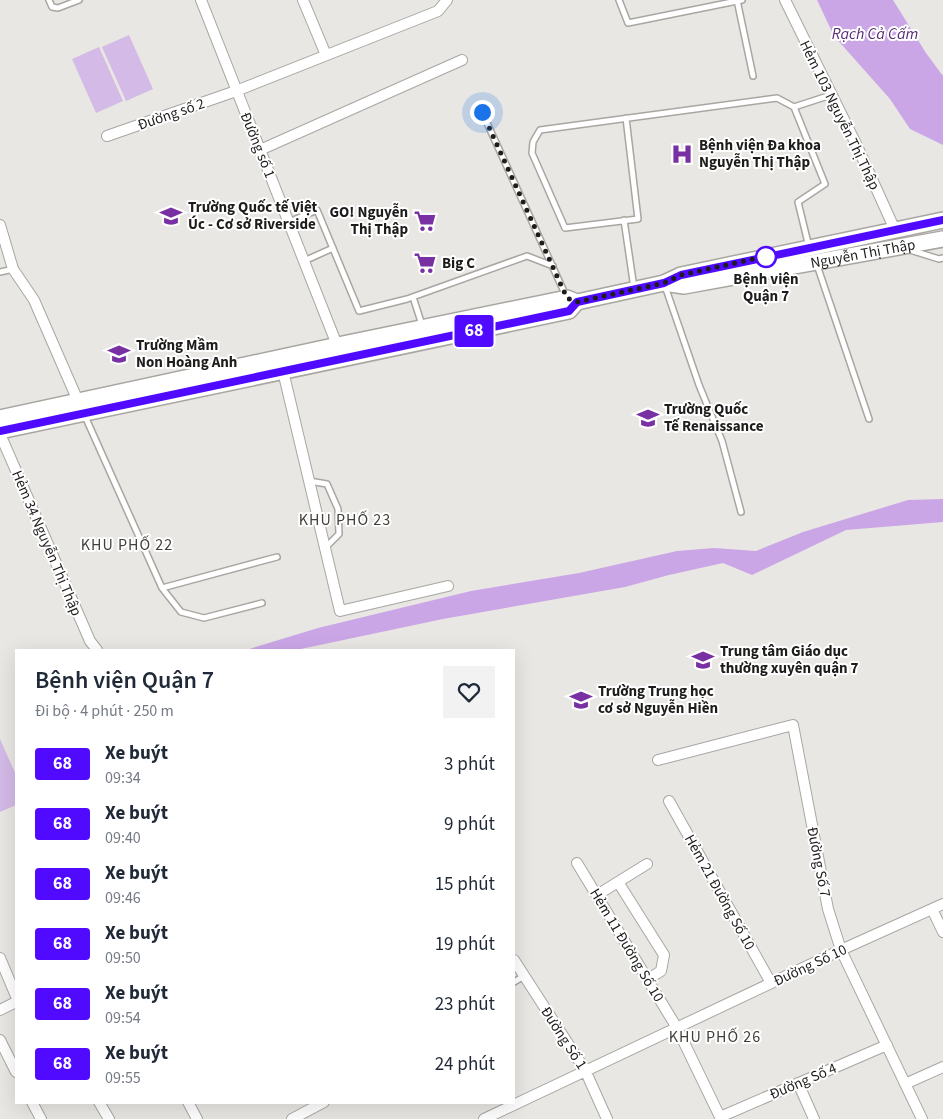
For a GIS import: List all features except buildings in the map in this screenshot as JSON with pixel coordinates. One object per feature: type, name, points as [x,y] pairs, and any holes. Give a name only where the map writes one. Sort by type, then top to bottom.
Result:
[{"type":"main road","name":"Nguyễn Thị Thập","points":[[340,352],[423,328],[634,290],[664,283],[681,275],[943,220]]},
{"type":"main road","name":"Nguyễn Thị Thập","points":[[664,283],[684,286],[943,239]]},
{"type":"main road","name":"Nguyễn Thị Thập","points":[[0,433],[81,408],[282,364],[569,311],[572,300]]},
{"type":"main road","name":"Nguyễn Thị Thập","points":[[0,418],[81,408]]},
{"type":"street","name":"Đường số 1","points":[[201,0],[340,352]]},
{"type":"street","points":[[303,0],[326,55]]},
{"type":"street","name":"Đường số 2","points":[[107,136],[236,91],[438,11],[448,0]]},
{"type":"street","name":"Hẻm 103 Nguyễn Thị Thập","points":[[785,0],[856,146],[894,230]]},
{"type":"street","points":[[260,150],[462,60]]},
{"type":"street","points":[[0,225],[14,269],[34,300],[81,408]]},
{"type":"street","points":[[282,364],[340,611],[448,586]]},
{"type":"street","name":"Hẻm 34 Nguyễn Thị Thập","points":[[0,433],[90,641],[96,649]]},
{"type":"street","name":"Đường Số 7","points":[[658,760],[793,725],[828,909],[841,950],[922,1119]]},
{"type":"street","name":"Hẻm 21 Đường Số 10","points":[[669,801],[771,983]]},
{"type":"street","name":"Hẻm 11 Đường Số 10","points":[[578,863],[677,1028],[720,1118]]},
{"type":"street","points":[[597,895],[646,864]]},
{"type":"street","points":[[618,882],[664,955],[660,970],[648,978]]},
{"type":"street","name":"Đường Số 10","points":[[677,1028],[943,904]]},
{"type":"street","points":[[932,909],[943,932]]},
{"type":"street","points":[[0,958],[15,994]]},
{"type":"street","name":"Đường Số 1","points":[[515,962],[585,1070],[606,1119]]},
{"type":"street","points":[[0,1010],[15,1002]]},
{"type":"street","points":[[515,1104],[677,1028]]},
{"type":"street","points":[[0,1040],[15,1070]]},
{"type":"street","name":"Đường Số 4","points":[[720,1118],[887,1045]]},
{"type":"street","points":[[905,1084],[943,1066]]},
{"type":"street","points":[[798,1084],[814,1119]]},
{"type":"street","points":[[33,1104],[41,1119]]},
{"type":"street","points":[[100,1104],[109,1119]]},
{"type":"street","points":[[192,1104],[198,1119]]},
{"type":"street","points":[[292,1119],[318,1104]]},
{"type":"street","points":[[484,1119],[515,1104]]},
{"type":"lane","points":[[49,0],[52,6],[58,8],[79,0]]},
{"type":"lane","points":[[619,0],[628,24],[739,1],[753,76]]},
{"type":"lane","points":[[794,107],[831,95]]},
{"type":"lane","points":[[626,118],[638,219],[565,228],[532,153],[533,142],[540,130],[626,118],[777,98],[794,107],[825,184],[798,202],[809,248]]},
{"type":"lane","points":[[482,112],[552,266],[572,300]]},
{"type":"lane","points":[[289,222],[317,210],[359,311],[413,297],[527,256],[552,266]]},
{"type":"lane","points":[[624,220],[634,290]]},
{"type":"lane","points":[[894,230],[900,247],[943,258]]},
{"type":"lane","points":[[304,260],[333,248]]},
{"type":"lane","points":[[816,262],[869,419]]},
{"type":"lane","points":[[0,272],[14,269]]},
{"type":"lane","points":[[664,283],[699,384],[722,441],[741,512]]},
{"type":"lane","points":[[413,297],[423,328]]},
{"type":"lane","points":[[81,408],[162,588],[181,612],[204,618],[262,603]]},
{"type":"lane","points":[[308,480],[327,484],[338,509],[339,534],[325,548]]},
{"type":"lane","points":[[162,588],[277,557]]},
{"type":"lane","points":[[515,981],[524,976]]},
{"type":"shaded area","points":[[129,35],[153,89],[126,101],[102,47]]},
{"type":"shaded area","points":[[99,47],[123,101],[96,113],[72,59]]},
{"type":"shaded area","points":[[0,739],[15,773],[15,805],[0,812]]},
{"type":"water","name":"Rạch Cả Cấm","points":[[817,0],[893,0],[926,53],[943,76],[943,145],[910,129],[890,99],[834,36]]},
{"type":"water","points":[[943,499],[943,522],[846,530],[752,575],[723,563],[625,587],[443,619],[301,649],[249,649],[318,628],[471,591],[579,573],[677,551],[714,548],[756,551],[803,532],[908,500]]},
{"type":"bus line","name":"68","points":[[0,431],[502,326],[569,311],[577,302],[664,283],[681,275],[943,220]]},
{"type":"place","name":"Bệnh viện Đa khoa Nguyễn Thị Thập","points":[[682,154]]},
{"type":"place","name":"Trường Quốc tế Việt Úc - Cơ sở Riverside","points":[[171,216]]},
{"type":"place","name":"GO! Nguyễn Thị Thập","points":[[425,221]]},
{"type":"place","name":"Bệnh viện Quận 7","points":[[766,257]]},
{"type":"place","name":"Big C","points":[[425,263]]},
{"type":"place","name":"Trường Mầm Non Hoàng Anh","points":[[119,354]]},
{"type":"place","name":"Trường Quốc Tế Renaissance","points":[[648,418]]},
{"type":"place","name":"Trung tâm Giáo dục thường xuyên quận 7","points":[[703,660]]},
{"type":"place","name":"Trường Trung học cơ sở Nguyễn Hiền","points":[[581,700]]},
{"type":"district","name":"KHU PHỐ 23","points":[[345,519]]},
{"type":"district","name":"KHU PHỐ 22","points":[[127,544]]},
{"type":"district","name":"KHU PHỐ 26","points":[[715,1036]]},
{"type":"route","points":[[482,112],[567,298],[577,302],[664,283],[681,275],[772,255],[766,257]]}]
